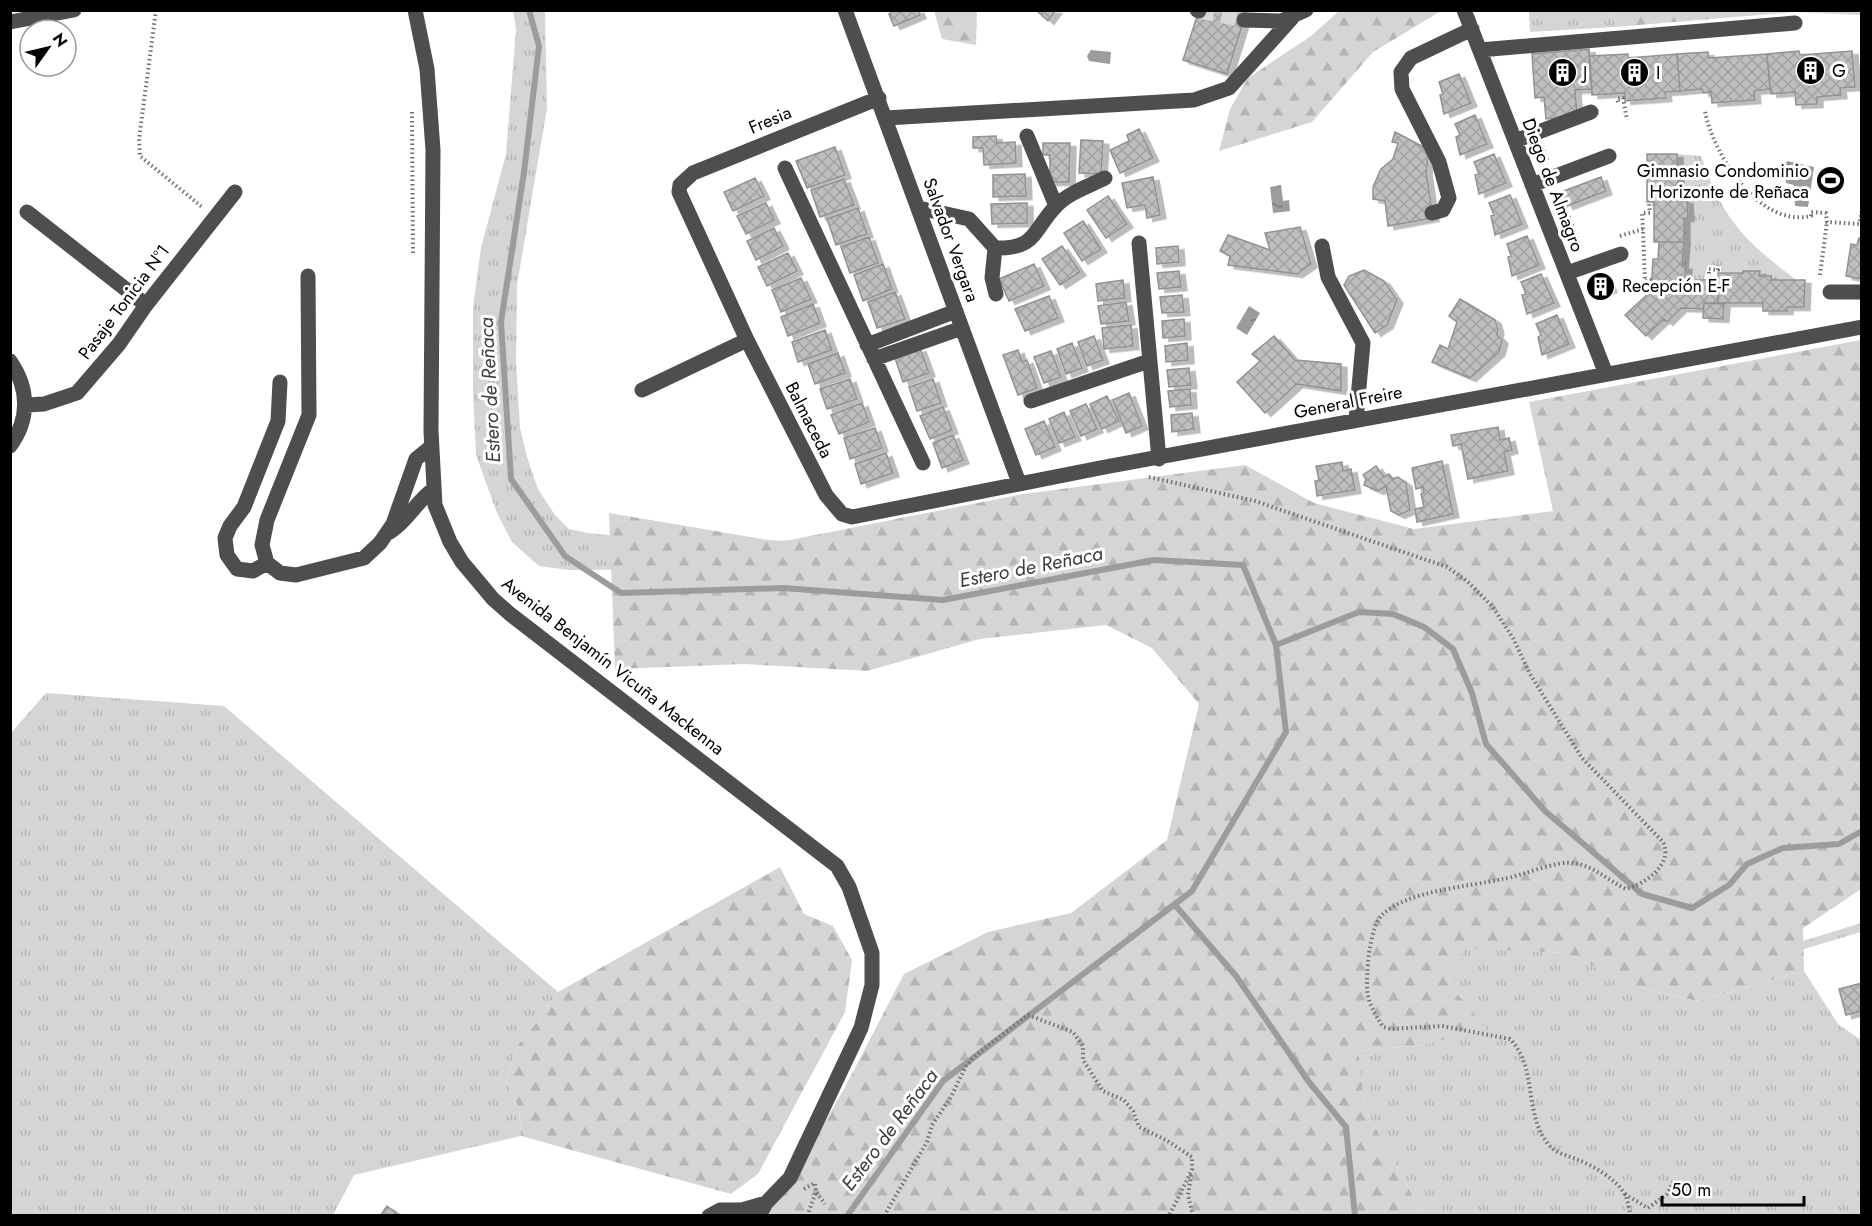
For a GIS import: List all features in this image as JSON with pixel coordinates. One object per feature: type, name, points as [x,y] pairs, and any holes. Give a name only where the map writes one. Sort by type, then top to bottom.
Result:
[{"type":"street","points":[[10,22],[74,10]]},
{"type":"street","name":"Avenida Benjamín Vicuña Mackenna","points":[[415,10],[427,69],[433,150],[432,447],[435,505],[450,542],[469,572],[493,599],[837,866],[849,887],[872,953],[872,985],[861,1028],[790,1178],[762,1209],[719,1214]]},
{"type":"street","name":"Salvador Vergara","points":[[845,10],[1019,483]]},
{"type":"street","points":[[1244,20],[1269,23],[1292,18],[1306,10]]},
{"type":"street","name":"Diego de Almagro","points":[[1464,10],[1606,374]]},
{"type":"street","points":[[886,118],[1194,100],[1229,88],[1292,18]]},
{"type":"street","points":[[1480,50],[1795,23]]},
{"type":"street","points":[[1432,213],[1443,210],[1449,198],[1439,162],[1402,89],[1401,72],[1411,58],[1472,29]]},
{"type":"street","name":"Fresia","points":[[680,185],[693,173],[879,98]]},
{"type":"street","points":[[1515,141],[1592,112]]},
{"type":"street","points":[[1026,136],[1056,206]]},
{"type":"street","points":[[1532,184],[1609,156]]},
{"type":"street","points":[[785,168],[923,463]]},
{"type":"street","points":[[995,248],[1022,246],[1033,239],[1056,206],[1105,178]]},
{"type":"street","name":"Balmaceda","points":[[680,185],[681,201],[747,340],[826,495],[842,514]]},
{"type":"street","name":"Pasaje Tonicia Nº1","points":[[26,405],[44,404],[77,393],[119,344],[146,305],[235,192]]},
{"type":"street","points":[[919,208],[969,219],[995,248],[992,278],[996,294]]},
{"type":"street","points":[[27,213],[146,305]]},
{"type":"street","points":[[1139,243],[1159,459]]},
{"type":"street","points":[[1322,246],[1328,277],[1363,343],[1356,420]]},
{"type":"street","points":[[1567,273],[1621,254]]},
{"type":"street","points":[[308,276],[309,415],[267,520],[262,545],[267,562],[280,573],[296,575],[364,558],[387,534],[403,524],[423,496],[434,489]]},
{"type":"street","points":[[1830,292],[1862,292]]},
{"type":"street","points":[[867,345],[956,311]]},
{"type":"street","name":"General Freire","points":[[842,514],[861,517],[1019,483],[1159,459],[1356,420],[1862,327]]},
{"type":"street","points":[[874,359],[963,328]]},
{"type":"street","points":[[642,390],[747,340]]},
{"type":"street","points":[[10,361],[22,381],[26,405],[21,428],[10,446]]},
{"type":"street","points":[[1031,401],[1149,362]]},
{"type":"street","points":[[267,562],[253,571],[237,569],[226,555],[225,538],[230,526],[244,507],[278,421],[280,382]]},
{"type":"street","points":[[387,534],[416,459],[432,447]]},
{"type":"path","points":[[156,10],[139,139],[140,156],[215,217]]},
{"type":"path","points":[[1618,102],[1617,99],[1623,98],[1627,120]]},
{"type":"path","points":[[412,110],[414,260]]},
{"type":"path","points":[[1706,112],[1715,146],[1748,191],[1781,214],[1805,218],[1811,216],[1811,212],[1826,213],[1827,222],[1820,275]]},
{"type":"path","points":[[1643,229],[1642,213],[1650,213],[1650,202]]},
{"type":"path","points":[[1827,222],[1860,224],[1862,212]]},
{"type":"path","points":[[1709,278],[1709,269],[1718,270],[1718,265]]},
{"type":"path","points":[[1139,474],[1255,501],[1447,567],[1467,581],[1492,606],[1513,639],[1530,674],[1582,758],[1664,842],[1667,849],[1664,862],[1641,884],[1630,888],[1620,886],[1591,867],[1572,862],[1463,888],[1418,896],[1398,904],[1380,917],[1368,951],[1365,989],[1368,1002],[1383,1027],[1391,1029],[1443,1026],[1510,1039],[1525,1058],[1534,1117],[1548,1145],[1559,1153],[1593,1167],[1624,1193],[1648,1208],[1667,1194],[1675,1179]]},
{"type":"path","points":[[884,1215],[927,1142],[932,1125],[951,1097],[966,1066],[976,1055],[1028,1015],[1073,1032],[1083,1046],[1083,1060],[1103,1091],[1124,1100],[1139,1127],[1166,1140],[1192,1157],[1188,1195],[1193,1215]]},
{"type":"path","points":[[1169,1215],[1192,1170]]},
{"type":"path","points":[[798,1191],[814,1182],[816,1192],[825,1204]]},
{"type":"path","points":[[807,1215],[816,1192]]},
{"type":"path","points":[[1624,1193],[1631,1215]]},
{"type":"green space","points":[[1861,10],[1861,15],[1795,12],[1615,27],[1614,11]]},
{"type":"green space","points":[[513,11],[545,11],[547,108],[517,285],[516,363],[520,428],[538,489],[555,515],[569,529],[648,539],[818,541],[913,567],[957,570],[996,558],[1066,528],[1135,520],[1232,530],[1290,549],[1308,565],[1327,593],[1340,619],[1339,643],[1320,719],[1266,797],[1252,830],[1297,836],[1406,866],[1462,861],[1523,849],[1602,863],[1675,904],[1733,941],[1784,947],[1861,923],[1861,932],[1794,952],[1731,947],[1715,940],[1675,911],[1598,871],[1525,859],[1402,872],[1325,849],[1246,838],[1223,867],[1194,893],[1207,916],[1222,971],[1229,987],[1253,1009],[1310,1075],[1313,1098],[1322,1123],[1347,1168],[1353,1195],[1363,1215],[1357,1215],[1346,1194],[1338,1166],[1315,1120],[1303,1075],[1259,1020],[1223,985],[1210,933],[1188,897],[1179,907],[1126,927],[1085,954],[1008,1014],[991,1042],[880,1176],[912,1192],[901,1215],[767,1215],[800,1138],[860,1166],[975,1036],[999,1000],[1124,910],[1173,886],[1201,862],[1231,829],[1249,795],[1305,715],[1314,656],[1311,633],[1295,605],[1270,577],[1262,578],[1189,554],[1088,560],[1014,590],[949,594],[841,579],[725,569],[569,570],[539,566],[512,542],[497,513],[476,455],[473,392],[473,307],[481,248],[506,154],[516,29]]},
{"type":"green space","points":[[934,11],[977,11],[976,45],[942,39]]},
{"type":"green space","points":[[1339,11],[1441,11],[1373,52],[1312,122],[1219,151],[1230,109],[1248,78],[1311,36]]},
{"type":"green space","points":[[1529,11],[1614,11],[1615,27],[1530,32]]},
{"type":"green space","points":[[1677,154],[1701,156],[1718,197],[1737,227],[1762,252],[1796,280],[1771,280],[1771,276],[1759,276],[1759,271],[1721,273],[1721,266],[1708,265],[1703,282],[1685,281],[1686,267],[1682,266],[1684,218],[1688,217],[1687,200],[1682,200],[1682,188],[1678,188]]},
{"type":"green space","points":[[1861,340],[1861,889],[1803,928],[1804,971],[1697,1001],[1640,988],[1565,953],[1465,948],[1448,983],[1487,1029],[1422,1045],[1358,1051],[1365,1108],[1423,1215],[775,1215],[774,1211],[845,1087],[904,974],[988,932],[1071,913],[1167,840],[1199,704],[1152,648],[1106,625],[980,639],[867,671],[744,664],[615,669],[609,513],[780,542],[1023,494],[1245,465],[1314,503],[1414,529],[1553,511],[1529,402]]},
{"type":"green space","points":[[46,693],[224,706],[558,992],[517,1046],[506,1081],[519,1108],[521,1136],[354,1175],[333,1215],[11,1216],[11,733]]},
{"type":"green space","points":[[780,867],[804,914],[833,926],[852,960],[845,1012],[758,1174],[731,1194],[521,1136],[519,1108],[506,1081],[517,1046],[558,992]]},
{"type":"green space","points":[[1465,947],[1565,953],[1640,988],[1697,1001],[1804,971],[1838,1024],[1861,1040],[1861,1215],[1423,1215],[1365,1108],[1357,1051],[1422,1045],[1486,1029],[1448,983]]},
{"type":"water","points":[[1091,50],[1111,52],[1110,64],[1089,61],[1087,56]]},
{"type":"water","points":[[1787,161],[1814,167],[1808,207],[1795,206],[1794,185],[1786,183],[1784,167]]},
{"type":"water","points":[[1281,185],[1283,201],[1289,200],[1290,211],[1273,213],[1270,187]]},
{"type":"water","points":[[1249,306],[1260,313],[1247,335],[1236,328]]},
{"type":"building","points":[[894,10],[918,10],[920,15],[894,26],[889,14]]},
{"type":"building","points":[[1036,10],[1056,10],[1048,21]]},
{"type":"building","points":[[1199,10],[1247,10],[1227,74],[1183,60]]},
{"type":"building","name":"J","points":[[1589,49],[1592,89],[1575,90],[1577,116],[1546,119],[1544,97],[1535,98],[1532,54]]},
{"type":"building","name":"G","points":[[1799,51],[1800,55],[1852,51],[1855,87],[1840,88],[1841,95],[1817,97],[1817,104],[1796,105],[1795,92],[1771,94],[1767,54]]},
{"type":"building","points":[[1708,52],[1709,58],[1767,54],[1770,89],[1754,91],[1755,100],[1712,103],[1711,92],[1703,93],[1702,89],[1680,91],[1677,54]]},
{"type":"building","name":"I","points":[[1628,54],[1628,58],[1677,54],[1680,91],[1665,92],[1666,98],[1625,101],[1625,93],[1592,95],[1589,56]]},
{"type":"building","points":[[1459,74],[1471,103],[1444,114],[1440,95],[1443,94],[1439,82]]},
{"type":"building","points":[[1475,115],[1487,144],[1460,155],[1456,137],[1460,135],[1455,124]]},
{"type":"building","points":[[1139,129],[1153,158],[1120,173],[1110,150],[1129,141],[1127,135]]},
{"type":"building","points":[[1395,132],[1429,150],[1426,171],[1433,218],[1388,226],[1385,201],[1373,199],[1373,187],[1381,169],[1393,159],[1398,143],[1392,142]]},
{"type":"building","points":[[996,136],[997,143],[1015,142],[1016,163],[984,165],[983,148],[973,148],[973,137]]},
{"type":"building","points":[[1081,140],[1103,141],[1101,174],[1079,173]]},
{"type":"building","points":[[1043,143],[1070,143],[1069,182],[1050,182],[1050,155],[1043,155]]},
{"type":"building","points":[[835,147],[845,175],[807,188],[796,161]]},
{"type":"building","points":[[1494,154],[1506,183],[1479,194],[1475,175],[1479,174],[1474,162]]},
{"type":"building","points":[[1647,154],[1677,154],[1678,188],[1682,188],[1682,200],[1687,200],[1688,218],[1684,218],[1684,242],[1654,242],[1654,202],[1647,202]]},
{"type":"building","points":[[1025,174],[1026,196],[993,197],[993,175]]},
{"type":"building","points":[[1153,177],[1160,215],[1147,218],[1145,205],[1127,208],[1122,183]]},
{"type":"building","points":[[1601,177],[1606,191],[1567,206],[1561,192]]},
{"type":"building","points":[[755,178],[764,196],[733,211],[724,192]]},
{"type":"building","points":[[844,179],[854,205],[820,217],[811,190]]},
{"type":"building","points":[[1510,195],[1522,224],[1495,235],[1491,216],[1494,215],[1489,203]]},
{"type":"building","points":[[1108,196],[1127,224],[1106,238],[1087,210]]},
{"type":"building","points":[[766,203],[774,220],[746,234],[737,216]]},
{"type":"building","points":[[1027,203],[1027,223],[992,224],[991,204]]},
{"type":"building","points":[[858,208],[867,234],[836,245],[827,219]]},
{"type":"building","points":[[1083,221],[1101,249],[1082,261],[1064,233]]},
{"type":"building","points":[[1300,227],[1311,264],[1297,274],[1228,265],[1230,256],[1220,251],[1228,235],[1270,250],[1265,233]]},
{"type":"building","points":[[774,228],[783,246],[756,260],[747,241]]},
{"type":"building","points":[[1527,236],[1539,265],[1512,276],[1508,257],[1511,256],[1507,244]]},
{"type":"building","points":[[869,237],[878,263],[850,273],[841,247]]},
{"type":"building","points":[[1859,238],[1862,239],[1862,279],[1846,276],[1851,244],[1857,245]]},
{"type":"building","points":[[1659,242],[1684,242],[1682,266],[1686,266],[1685,281],[1718,279],[1718,303],[1704,303],[1703,309],[1681,308],[1667,322],[1664,319],[1646,336],[1625,315],[1651,291],[1653,259],[1658,259]]},
{"type":"building","points":[[1062,246],[1080,272],[1060,285],[1042,259]]},
{"type":"building","points":[[1178,246],[1179,262],[1157,264],[1156,248]]},
{"type":"building","points":[[788,253],[797,271],[767,286],[758,267]]},
{"type":"building","points":[[883,264],[892,289],[863,301],[854,275]]},
{"type":"building","points":[[1034,264],[1044,286],[1009,301],[999,279]]},
{"type":"building","points":[[1364,270],[1384,281],[1397,300],[1387,325],[1375,333],[1344,285],[1349,276]]},
{"type":"building","points":[[1179,271],[1181,287],[1159,289],[1157,273]]},
{"type":"building","points":[[1743,271],[1760,271],[1759,276],[1771,276],[1771,280],[1805,280],[1804,307],[1787,307],[1787,311],[1763,311],[1763,303],[1718,303],[1718,273],[1743,273]]},
{"type":"building","points":[[1541,274],[1554,303],[1527,314],[1522,295],[1526,294],[1521,282]]},
{"type":"building","name":"Recepción E-F","points":[[1606,277],[1611,289],[1595,295],[1590,283]]},
{"type":"building","points":[[801,278],[811,299],[781,312],[772,290]]},
{"type":"building","points":[[1123,280],[1125,298],[1098,301],[1096,284]]},
{"type":"building","points":[[895,292],[905,319],[877,328],[868,302]]},
{"type":"building","points":[[1182,295],[1184,312],[1162,313],[1160,297]]},
{"type":"building","points":[[1049,296],[1058,318],[1025,331],[1015,309]]},
{"type":"building","points":[[1460,299],[1495,320],[1497,335],[1502,340],[1499,352],[1470,378],[1432,362],[1440,345],[1448,349],[1457,322],[1449,316]]},
{"type":"building","points":[[1126,302],[1129,321],[1101,324],[1098,306]]},
{"type":"building","points":[[1704,303],[1724,304],[1723,319],[1703,318]]},
{"type":"building","points":[[813,304],[820,323],[788,336],[781,317]]},
{"type":"building","points":[[1557,315],[1569,344],[1542,355],[1538,337],[1541,335],[1536,324]]},
{"type":"building","points":[[1184,319],[1185,336],[1163,338],[1162,321]]},
{"type":"building","points":[[1131,325],[1133,346],[1104,349],[1102,328]]},
{"type":"building","points":[[825,330],[832,350],[798,362],[792,342]]},
{"type":"building","points":[[1094,336],[1103,360],[1087,366],[1078,342]]},
{"type":"building","points":[[1274,336],[1295,360],[1341,364],[1341,391],[1297,384],[1265,413],[1237,382],[1260,361],[1252,354]]},
{"type":"building","points":[[1072,343],[1082,368],[1066,374],[1057,349]]},
{"type":"building","points":[[1187,343],[1188,360],[1166,362],[1165,346]]},
{"type":"building","points":[[920,348],[929,373],[903,382],[895,358]]},
{"type":"building","points":[[1018,350],[1022,362],[1027,360],[1037,388],[1018,395],[1003,355]]},
{"type":"building","points":[[1051,351],[1061,377],[1044,383],[1034,357]]},
{"type":"building","points":[[838,353],[845,373],[815,384],[808,364]]},
{"type":"building","points":[[1189,368],[1191,385],[1169,387],[1167,370]]},
{"type":"building","points":[[850,379],[857,399],[827,409],[820,389]]},
{"type":"building","points":[[933,379],[941,403],[917,411],[909,387]]},
{"type":"building","points":[[1190,389],[1191,405],[1170,407],[1168,391]]},
{"type":"building","points":[[1129,393],[1142,426],[1126,433],[1113,400]]},
{"type":"building","points":[[1107,396],[1119,421],[1102,429],[1090,404]]},
{"type":"building","points":[[862,403],[869,422],[839,434],[831,415]]},
{"type":"building","points":[[1086,404],[1097,429],[1081,436],[1070,411]]},
{"type":"building","points":[[943,407],[952,430],[930,439],[920,416]]},
{"type":"building","points":[[1064,412],[1075,437],[1059,443],[1049,419]]},
{"type":"building","points":[[1192,413],[1194,429],[1172,432],[1171,415]]},
{"type":"building","points":[[1044,421],[1055,447],[1036,455],[1025,429]]},
{"type":"building","points":[[1498,427],[1500,440],[1509,438],[1512,450],[1504,452],[1508,471],[1468,479],[1461,444],[1453,446],[1451,435]]},
{"type":"building","points":[[875,428],[882,448],[850,459],[844,438]]},
{"type":"building","points":[[953,435],[963,460],[942,468],[933,443]]},
{"type":"building","points":[[886,453],[893,473],[861,484],[855,464]]},
{"type":"building","points":[[1442,461],[1453,514],[1417,522],[1415,509],[1424,507],[1421,494],[1424,493],[1423,487],[1416,489],[1412,468]]},
{"type":"building","points":[[1342,462],[1343,471],[1351,469],[1355,490],[1317,496],[1315,481],[1319,480],[1316,466]]},
{"type":"building","points":[[1376,466],[1384,477],[1389,474],[1393,479],[1398,477],[1406,483],[1410,510],[1399,515],[1391,511],[1386,486],[1378,491],[1364,485],[1366,479],[1363,475]]},
{"type":"building","points":[[1862,983],[1862,1011],[1846,1015],[1839,989]]},
{"type":"building","points":[[387,1206],[400,1216],[380,1216]]},
{"type":"waterway","name":"Estero de Reñaca","points":[[529,10],[539,46],[524,172],[501,322],[511,479],[565,556],[621,593],[783,588],[943,600],[1154,560],[1243,565],[1276,645],[1286,732],[1192,891],[943,1081],[847,1216]]},
{"type":"waterway","points":[[1276,645],[1359,612],[1393,614],[1424,627],[1453,649],[1472,693],[1486,744],[1545,811],[1642,894],[1692,908],[1729,885],[1747,864],[1783,848],[1839,844],[1862,831]]},
{"type":"waterway","points":[[1175,905],[1236,976],[1309,1082],[1346,1127],[1355,1216]]},
{"type":"tunnel","points":[[1199,11],[1244,20]]},
{"type":"place","name":"G","points":[[1811,71]]},
{"type":"place","name":"J","points":[[1562,73]]},
{"type":"place","name":"I","points":[[1635,73]]},
{"type":"place","name":"Gimnasio Condominio Horizonte de Reñaca","points":[[1830,181]]},
{"type":"place","name":"Recepción E-F","points":[[1601,286]]}]
